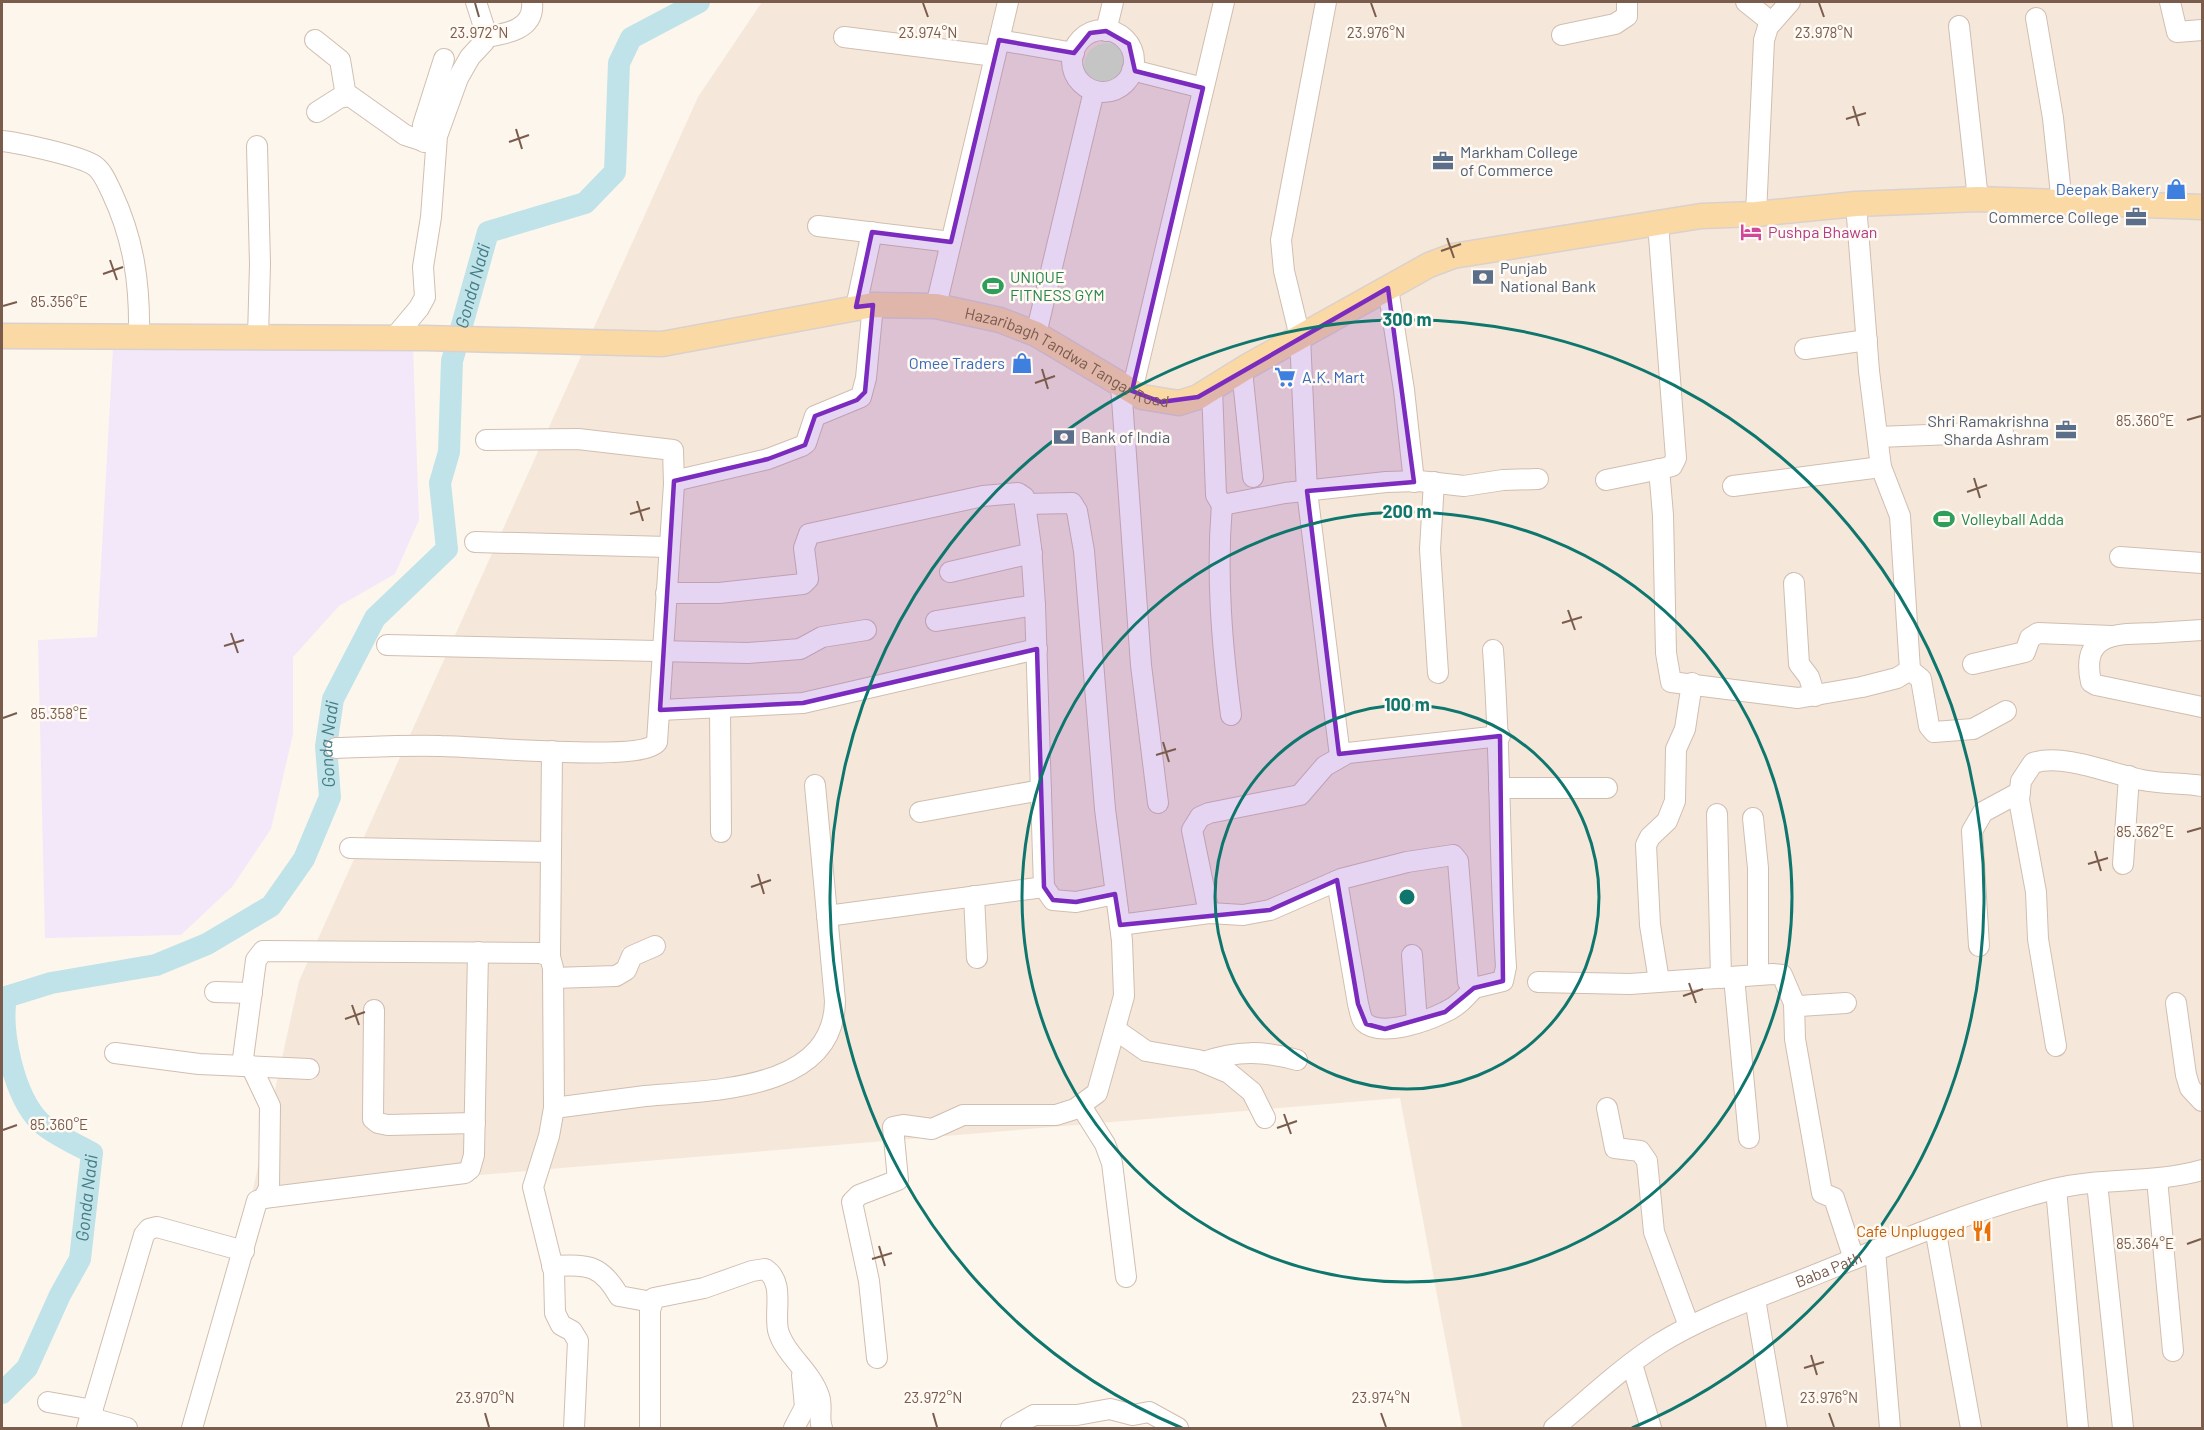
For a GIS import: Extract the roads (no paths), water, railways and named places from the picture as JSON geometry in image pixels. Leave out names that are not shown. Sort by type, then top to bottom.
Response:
[{"type":"main road","name":"Hazaribagh Tandwa Tangar Road","points":[[2,336],[425,338],[662,344],[864,306],[936,306],[1000,320],[1036,334],[1142,397],[1179,403],[1198,397],[1428,265],[1453,256],[1701,216],[1756,214],[1856,204],[1978,199],[2062,204],[2202,207]]},
{"type":"street","points":[[430,143],[458,78],[470,57],[482,46],[485,37],[476,2]]},
{"type":"street","points":[[485,37],[516,30],[524,25],[532,14],[532,2]]},
{"type":"street","points":[[936,306],[1008,2]]},
{"type":"street","points":[[1106,31],[1113,2]]},
{"type":"street","points":[[1158,803],[1141,665],[1126,388],[1224,2]]},
{"type":"street","points":[[1326,2],[1281,240],[1284,272],[1300,337],[1307,491],[1340,756]]},
{"type":"street","points":[[1562,34],[1615,24],[1627,16],[1628,2]]},
{"type":"street","points":[[1746,2],[1771,22]]},
{"type":"street","points":[[1756,214],[1762,54],[1771,22],[1790,2]]},
{"type":"street","points":[[2170,2],[2177,32],[2202,30]]},
{"type":"street","points":[[2036,18],[2053,118],[2062,204]]},
{"type":"street","points":[[1959,26],[1978,199]]},
{"type":"street","points":[[1106,31],[1123,38],[1129,44],[1132,53],[1132,70],[1121,86],[1104,92],[1094,91],[1085,87],[1074,71],[1074,53],[1077,45],[1090,33],[1106,31]]},
{"type":"street","points":[[844,37],[1074,53]]},
{"type":"street","points":[[315,40],[340,60],[345,96]]},
{"type":"street","points":[[394,338],[420,308],[424,297],[423,267],[431,217],[430,143],[423,125],[444,59]]},
{"type":"street","points":[[1132,70],[1203,88]]},
{"type":"street","points":[[1036,334],[1094,91]]},
{"type":"street","points":[[345,96],[360,102],[405,135],[430,143]]},
{"type":"street","points":[[317,112],[345,96]]},
{"type":"street","points":[[2,141],[88,162],[100,171],[119,207],[135,259],[140,299],[139,336]]},
{"type":"street","points":[[257,146],[260,264],[258,337]]},
{"type":"street","points":[[1856,204],[1867,340],[1881,467],[1900,516],[1910,670],[1921,679],[1929,726],[1934,732],[1974,729],[2006,711]]},
{"type":"street","points":[[1606,480],[1672,466],[1676,458],[1658,223]]},
{"type":"street","points":[[818,226],[951,242]]},
{"type":"street","points":[[674,481],[768,459],[802,446],[815,416],[861,397],[867,378],[864,306],[872,232]]},
{"type":"street","points":[[1388,288],[1404,390],[1414,482]]},
{"type":"street","points":[[1805,349],[1867,340]]},
{"type":"street","points":[[1242,370],[1253,477]]},
{"type":"street","points":[[1212,388],[1216,495],[1222,504],[1218,548],[1220,596],[1231,715]]},
{"type":"street","points":[[1878,437],[2003,432]]},
{"type":"street","points":[[336,748],[441,746],[611,753],[654,746],[658,736],[660,710],[674,454],[668,449],[578,439],[486,441]]},
{"type":"street","points":[[1733,486],[1881,467]]},
{"type":"street","points":[[1659,469],[1663,515],[1669,679],[1671,681],[1791,698],[1815,696],[1897,678],[1910,670]]},
{"type":"street","points":[[1222,504],[1307,491],[1414,482],[1464,486],[1503,480],[1538,479]]},
{"type":"street","points":[[1434,483],[1430,549],[1438,673]]},
{"type":"street","points":[[666,593],[719,593],[803,584],[808,579],[809,571],[805,541],[809,534],[983,496],[1018,493],[1024,497],[1032,553],[1035,605],[1044,887],[1053,900],[1065,903],[1114,894]]},
{"type":"street","points":[[877,1358],[869,1281],[852,1202],[860,1195],[898,1180],[893,1127],[903,1125],[932,1129],[963,1115],[1056,1115],[1081,1106],[1097,1093],[1124,996],[1120,925],[1114,894],[1105,809],[1084,551],[1077,512],[1072,502],[1025,504]]},
{"type":"street","points":[[475,542],[668,547]]},
{"type":"street","points":[[950,572],[1032,553]]},
{"type":"street","points":[[2120,557],[2202,563]]},
{"type":"street","points":[[1794,583],[1799,664],[1809,677],[1815,696]]},
{"type":"street","points":[[936,621],[1035,605]]},
{"type":"street","points":[[387,645],[662,653],[748,653],[800,649],[822,637],[866,630]]},
{"type":"street","points":[[1973,664],[2025,652],[2030,638],[2038,633],[2112,636],[2202,630]]},
{"type":"street","points":[[2112,636],[2098,642],[2093,649],[2090,677],[2096,685],[2202,707]]},
{"type":"street","points":[[660,710],[803,703],[1037,649]]},
{"type":"street","points":[[1337,881],[1362,1019],[1366,1024],[1385,1029],[1417,1022],[1445,1012],[1460,1003],[1474,988],[1499,983],[1506,974],[1499,788],[1500,736],[1493,650]]},
{"type":"street","points":[[1659,981],[1650,925],[1646,845],[1650,837],[1667,821],[1675,801],[1676,749],[1685,729],[1692,683]]},
{"type":"street","points":[[720,707],[721,832]]},
{"type":"street","points":[[1209,913],[1193,841],[1192,830],[1200,817],[1223,809],[1300,795],[1325,766],[1340,756],[1500,736]]},
{"type":"street","points":[[552,751],[550,957],[553,978],[554,1108],[549,1136],[533,1187],[552,1266],[557,1320],[576,1335],[578,1341],[574,1428]]},
{"type":"street","points":[[2056,1046],[2038,939],[2036,892],[2019,800],[2027,770],[2033,763],[2039,761],[2090,767],[2142,780],[2202,786]]},
{"type":"street","points":[[2123,864],[2129,776]]},
{"type":"street","points":[[554,1108],[749,1086],[800,1064],[826,1040],[835,1014],[815,785]]},
{"type":"street","points":[[1499,788],[1607,788]]},
{"type":"street","points":[[920,812],[1041,790]]},
{"type":"street","points":[[1979,946],[1972,831],[1983,812],[2020,792]]},
{"type":"street","points":[[1717,814],[1728,978],[1749,1138]]},
{"type":"street","points":[[1753,818],[1758,868],[1758,975]]},
{"type":"street","points":[[350,848],[551,852]]},
{"type":"street","points":[[1120,925],[1209,913],[1243,915],[1270,910],[1337,881],[1407,862],[1456,856],[1460,878],[1465,968],[1468,982],[1474,988]]},
{"type":"street","points":[[827,916],[1044,887]]},
{"type":"street","points":[[975,896],[977,958]]},
{"type":"street","points":[[553,978],[616,976],[626,970],[632,956],[655,946]]},
{"type":"street","points":[[264,1198],[268,1188],[270,1106],[246,1066],[256,960],[263,951],[541,953],[550,957]]},
{"type":"street","points":[[192,1428],[257,1201],[264,1198],[465,1173],[473,1163],[478,952]]},
{"type":"street","points":[[1412,955],[1417,1022]]},
{"type":"street","points":[[1538,982],[1630,984],[1782,975],[1794,1003],[1795,1039],[1822,1193],[1834,1198],[1854,1258]]},
{"type":"street","points":[[215,992],[252,993]]},
{"type":"street","points":[[1794,1003],[1799,1006],[1846,1003]]},
{"type":"street","points":[[2176,1004],[2186,1075],[2190,1088],[2202,1101]]},
{"type":"street","points":[[374,1010],[374,1119],[378,1124],[475,1123]]},
{"type":"street","points":[[1116,1030],[1146,1051],[1204,1062],[1229,1073],[1252,1092],[1265,1118]]},
{"type":"street","points":[[1204,1062],[1236,1052],[1266,1053],[1297,1060]]},
{"type":"street","points":[[115,1053],[199,1064],[309,1069]]},
{"type":"street","points":[[1081,1106],[1105,1144],[1112,1163],[1126,1277]]},
{"type":"street","points":[[1607,1108],[1615,1148],[1640,1151],[1647,1161],[1654,1232],[1689,1326]]},
{"type":"street","name":"Baba Path","points":[[1554,1428],[1632,1364],[1689,1326],[1854,1258],[1999,1205],[2056,1189],[2097,1183],[2179,1177],[2202,1170]]},
{"type":"street","points":[[2157,1179],[2173,1351]]},
{"type":"street","points":[[2097,1183],[2123,1428]]},
{"type":"street","points":[[2056,1189],[2078,1428]]},
{"type":"street","points":[[90,1419],[144,1235],[149,1229],[157,1227],[244,1251]]},
{"type":"street","points":[[1935,1228],[1971,1428]]},
{"type":"street","points":[[1875,1250],[1890,1428]]},
{"type":"street","points":[[552,1266],[594,1267],[612,1285],[619,1296],[652,1302]]},
{"type":"street","points":[[650,1428],[652,1302],[660,1295],[704,1288],[752,1271],[765,1269],[773,1276],[776,1283],[778,1327],[781,1338],[801,1363],[820,1397],[822,1428]]},
{"type":"street","points":[[1755,1299],[1778,1428]]},
{"type":"street","points":[[794,1428],[806,1404],[801,1363]]},
{"type":"street","points":[[1632,1364],[1651,1428]]},
{"type":"street","points":[[48,1402],[90,1419],[127,1428]]},
{"type":"street","points":[[1011,1428],[1034,1414],[1077,1415],[1110,1409],[1128,1414],[1149,1412],[1178,1428]]},
{"type":"waterway","name":"Gonda Nadi","points":[[2,1393],[27,1368],[60,1295],[80,1259],[92,1153],[46,1127],[31,1111],[16,1080],[7,1045],[6,997],[51,983],[156,965],[207,944],[271,906],[304,859],[330,797],[326,746],[333,699],[375,618],[447,549],[440,483],[449,452],[452,361],[488,232],[585,203],[615,172],[619,63],[631,38],[699,2]]},
{"type":"place","name":"Markham College of Commerce","points":[[1443,161]]},
{"type":"place","name":"Deepak Bakery","points":[[2176,189]]},
{"type":"place","name":"Commerce College","points":[[2136,217]]},
{"type":"place","name":"Pushpa Bhawan","points":[[1751,232]]},
{"type":"place","name":"Punjab National Bank","points":[[1483,277]]},
{"type":"place","name":"UNIQUE FITNESS GYM","points":[[993,286]]},
{"type":"place","name":"Omee Traders","points":[[1022,363]]},
{"type":"place","name":"A.K. Mart","points":[[1285,377]]},
{"type":"place","name":"Shri Ramakrishna Sharda Ashram","points":[[2066,430]]},
{"type":"place","name":"Bank of India","points":[[1064,437]]},
{"type":"place","name":"Volleyball Adda","points":[[1944,519]]},
{"type":"place","name":"Cafe Unplugged","points":[[1982,1231]]}]
